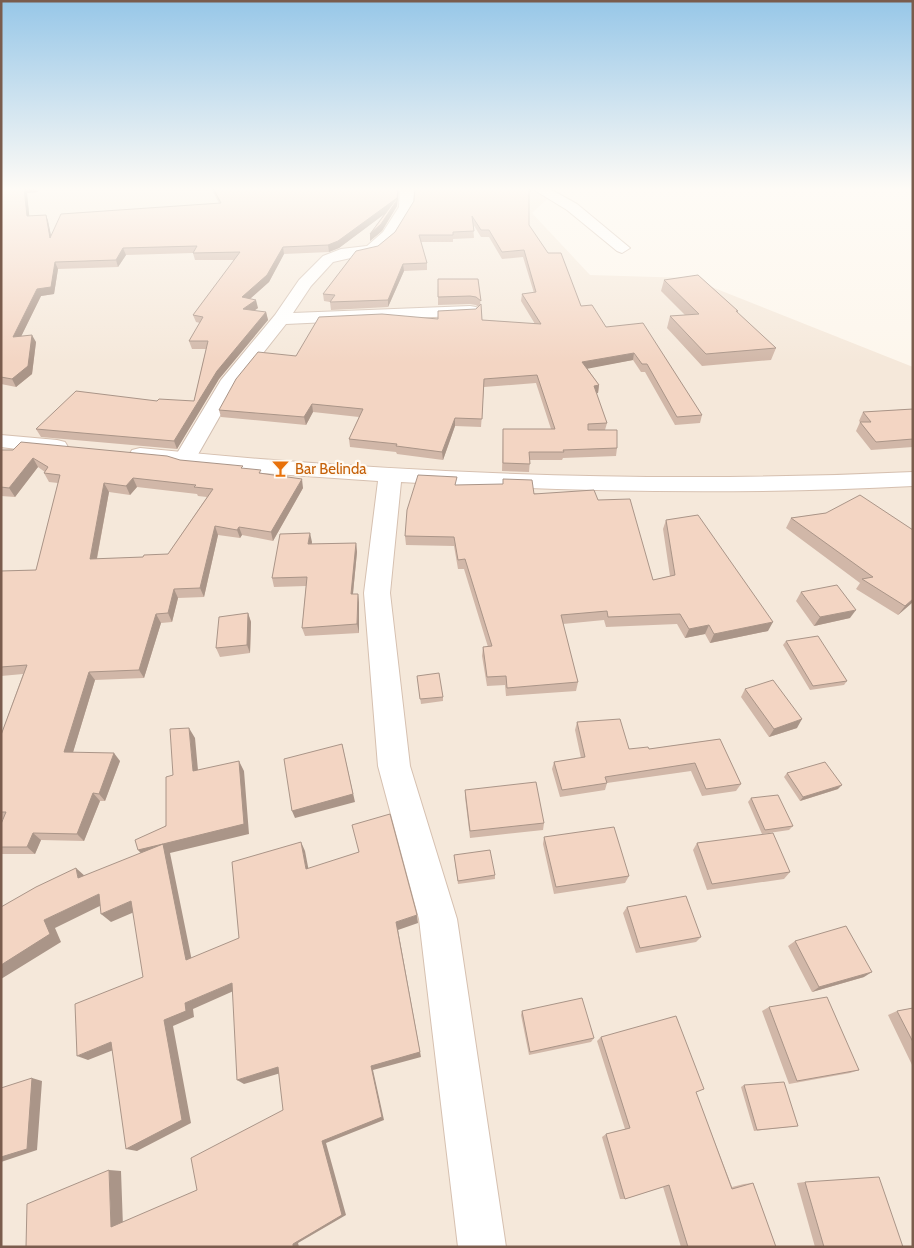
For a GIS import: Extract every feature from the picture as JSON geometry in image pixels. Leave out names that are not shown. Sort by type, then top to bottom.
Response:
[{"type":"street","points":[[184,460],[228,384],[281,319],[319,266],[341,254],[372,250],[376,246]]},
{"type":"street","points":[[281,319],[470,311]]},
{"type":"street","points":[[1,441],[78,449]]},
{"type":"street","points":[[116,453],[184,460],[390,475],[647,485],[826,484],[913,479]]},
{"type":"street","points":[[390,475],[377,593],[394,766],[438,919],[482,1247]]},
{"type":"shaded area","points":[[1,246],[563,246],[590,275],[689,278],[913,367],[913,1247],[1,1247]]},
{"type":"building","points":[[1,246],[188,246],[123,248],[116,260],[55,262],[51,287],[37,289],[13,337],[32,335],[28,366],[12,379],[1,377]]},
{"type":"building","points":[[197,246],[300,246],[283,247],[267,275],[242,297],[256,300],[243,309],[266,312],[217,371],[174,441],[36,429],[76,391],[157,401],[159,399],[194,401],[208,341],[189,341],[203,317],[193,315],[240,252],[193,253]]},
{"type":"building","points":[[377,246],[422,246],[427,263],[403,264],[388,300],[330,302],[335,295],[323,294],[356,251]]},
{"type":"building","points":[[499,246],[543,246],[548,253],[561,253],[581,306],[592,305],[606,327],[643,323],[702,415],[677,417],[647,364],[642,364],[634,353],[582,362],[599,385],[594,386],[607,423],[588,424],[588,430],[617,430],[617,448],[563,450],[564,452],[529,452],[530,464],[503,463],[503,429],[555,429],[537,375],[484,379],[482,419],[455,418],[442,452],[396,446],[397,444],[349,439],[363,409],[312,404],[304,417],[219,410],[236,379],[258,352],[296,356],[319,317],[382,314],[438,319],[438,311],[476,309],[481,304],[482,320],[541,324],[522,294],[536,292],[524,250],[502,252]]},
{"type":"building","points":[[698,275],[776,348],[706,354],[670,316],[699,314],[664,280]]},
{"type":"building","points":[[438,279],[478,279],[481,301],[476,297],[470,296],[438,297]]},
{"type":"building","points":[[913,409],[913,439],[876,442],[860,422],[871,422],[863,412]]},
{"type":"building","points":[[21,442],[167,456],[180,460],[243,466],[241,468],[261,470],[259,473],[302,479],[271,532],[239,527],[237,530],[215,526],[200,588],[174,589],[168,613],[156,614],[139,670],[89,672],[64,752],[114,753],[99,794],[93,793],[77,834],[33,833],[27,847],[1,847],[1,824],[6,812],[1,812],[1,735],[27,665],[1,667],[1,571],[36,570],[60,475],[44,473],[48,467],[33,458],[9,488],[1,487],[1,450],[13,450]],"holes":[[[133,478],[196,485],[194,487],[213,489],[168,554],[90,559],[104,483],[126,486]]]},
{"type":"building","points":[[418,475],[457,477],[455,485],[503,484],[503,479],[532,480],[534,494],[594,490],[598,500],[630,499],[653,580],[675,575],[666,520],[698,515],[773,622],[714,634],[709,625],[689,629],[680,614],[608,617],[607,611],[561,615],[578,682],[507,688],[506,676],[487,677],[483,647],[492,646],[465,559],[458,560],[454,537],[405,536],[407,510]]},
{"type":"building","points":[[860,495],[913,530],[913,599],[905,606],[862,579],[873,577],[791,518],[826,513]]},
{"type":"building","points":[[310,533],[308,544],[356,543],[351,594],[358,594],[357,624],[302,628],[307,577],[272,578],[280,534]]},
{"type":"building","points":[[837,585],[856,610],[820,617],[801,592]]},
{"type":"building","points":[[248,613],[247,645],[216,648],[219,617]]},
{"type":"building","points":[[818,636],[847,681],[813,686],[786,641]]},
{"type":"building","points":[[439,673],[443,697],[420,699],[417,676]]},
{"type":"building","points":[[773,680],[802,719],[774,729],[745,689]]},
{"type":"building","points":[[620,719],[629,749],[648,747],[649,749],[720,739],[741,784],[706,789],[695,763],[605,777],[607,783],[562,790],[554,762],[585,757],[577,722]]},
{"type":"building","points":[[189,728],[193,771],[239,761],[244,824],[138,850],[135,840],[166,826],[166,777],[173,775],[170,729]]},
{"type":"building","points":[[342,744],[353,794],[292,811],[284,759]]},
{"type":"building","points":[[825,762],[842,785],[803,797],[787,773]]},
{"type":"building","points":[[536,782],[544,823],[470,831],[465,790]]},
{"type":"building","points":[[778,795],[793,826],[765,830],[751,798]]},
{"type":"building","points":[[390,814],[417,915],[396,922],[420,1052],[371,1066],[382,1117],[322,1141],[342,1215],[293,1244],[293,1247],[26,1247],[27,1204],[109,1170],[111,1227],[197,1190],[191,1158],[283,1110],[278,1067],[237,1080],[232,983],[185,1003],[186,1011],[164,1020],[182,1120],[126,1149],[111,1042],[77,1056],[75,1004],[143,977],[131,901],[101,914],[99,894],[44,920],[50,934],[1,965],[1,907],[36,887],[76,868],[78,878],[163,844],[186,960],[239,938],[232,862],[301,842],[306,869],[359,852],[352,825]]},
{"type":"building","points":[[614,827],[629,876],[556,887],[544,837]]},
{"type":"building","points":[[773,833],[790,872],[712,884],[697,843]]},
{"type":"building","points":[[490,850],[495,875],[458,881],[454,855]]},
{"type":"building","points":[[686,896],[701,937],[640,948],[627,907]]},
{"type":"building","points":[[846,926],[872,972],[819,987],[795,941]]},
{"type":"building","points":[[827,997],[859,1070],[797,1081],[769,1007]]},
{"type":"building","points":[[582,998],[594,1038],[530,1052],[522,1011]]},
{"type":"building","points":[[913,1008],[913,1042],[897,1011]]},
{"type":"building","points":[[676,1016],[704,1089],[696,1092],[732,1189],[753,1183],[776,1247],[688,1247],[669,1185],[625,1199],[606,1134],[630,1128],[601,1037]]},
{"type":"building","points":[[32,1078],[27,1149],[1,1157],[1,1088]]},
{"type":"building","points":[[784,1082],[798,1126],[757,1130],[744,1085]]},
{"type":"building","points":[[879,1177],[903,1247],[824,1247],[805,1182]]},
{"type":"place","name":"Bar Belinda","points":[[281,469]]}]
